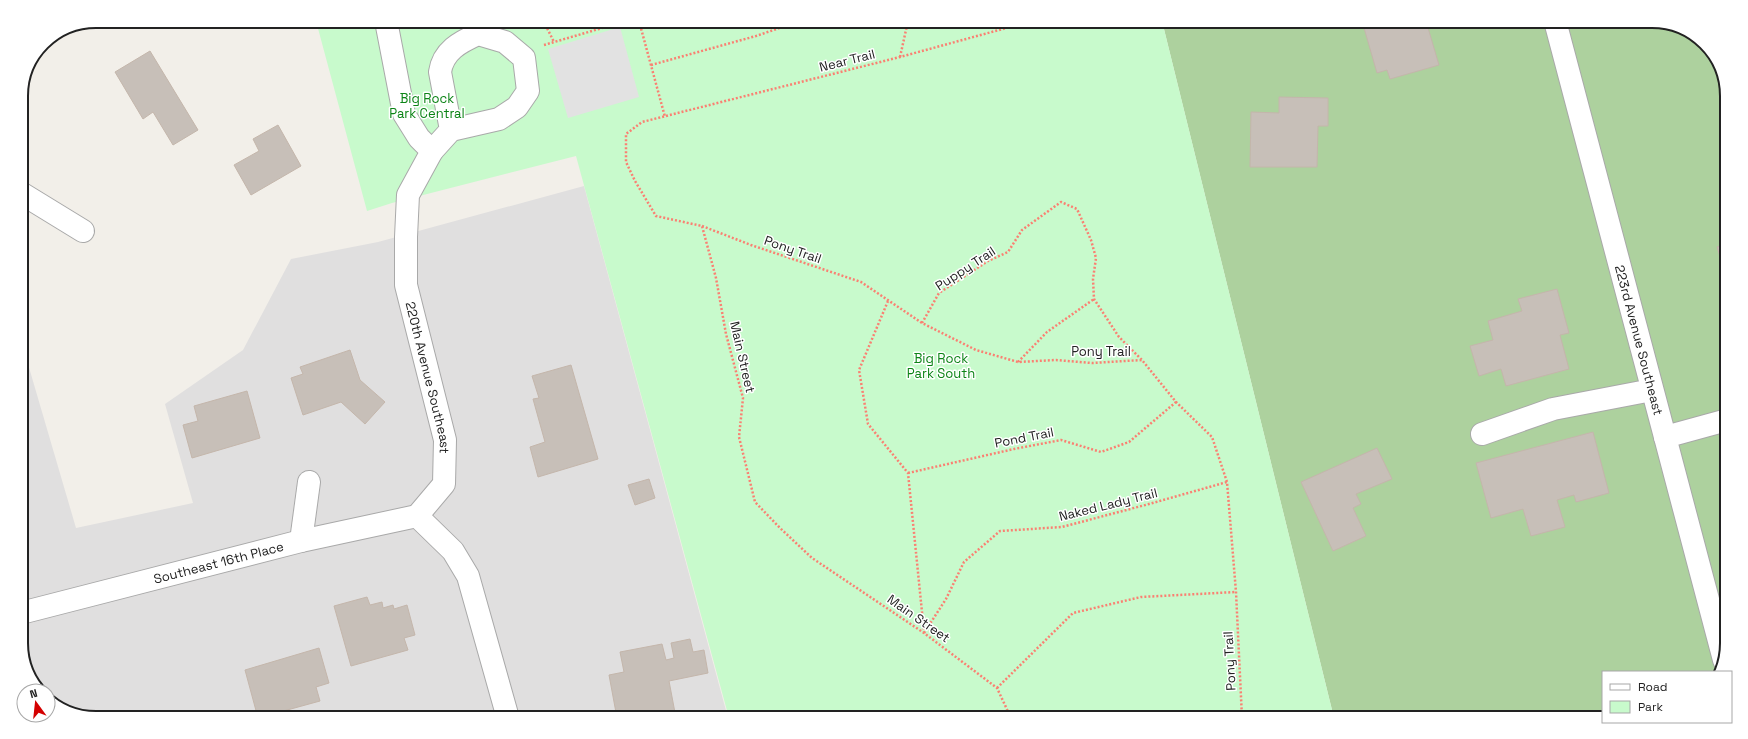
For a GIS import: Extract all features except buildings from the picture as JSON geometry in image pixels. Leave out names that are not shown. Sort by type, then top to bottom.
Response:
[{"type":"street","points":[[387,28],[404,114],[419,138],[432,151]]},
{"type":"street","name":"223rd Avenue Southeast","points":[[1557,28],[1720,645]]},
{"type":"street","points":[[478,34],[505,42],[524,58],[528,91],[517,107],[499,119],[452,130],[440,72],[441,64],[457,44],[478,34]]},
{"type":"street","name":"220th Avenue Southeast","points":[[417,516],[444,484],[445,440],[406,285],[408,195],[432,151],[452,130]]},
{"type":"street","points":[[28,197],[83,231]]},
{"type":"street","points":[[1482,434],[1553,409],[1652,390]]},
{"type":"street","points":[[1665,438],[1720,422]]},
{"type":"street","points":[[301,541],[309,482]]},
{"type":"street","points":[[417,516],[453,551],[468,576],[506,711]]},
{"type":"street","name":"Southeast 16th Place","points":[[28,611],[301,541],[417,516]]},
{"type":"path","points":[[547,28],[554,42]]},
{"type":"path","points":[[524,58],[535,48],[601,28]]},
{"type":"path","points":[[641,28],[665,117],[642,122],[626,134],[626,162],[635,181],[656,216],[702,226]]},
{"type":"path","points":[[651,66],[779,28]]},
{"type":"path","points":[[900,58],[906,28]]},
{"type":"path","name":"Near Trail","points":[[665,117],[900,58],[1007,28]]},
{"type":"path","name":"Puppy Trail","points":[[922,323],[939,293],[988,261],[1008,252],[1022,230],[1061,202],[1077,209],[1091,240],[1096,258],[1093,279],[1094,299]]},
{"type":"path","name":"Pony Trail","points":[[702,226],[752,245],[861,282],[922,323],[976,350],[1018,362],[1056,360],[1092,363],[1142,360],[1176,402],[1212,437],[1227,482],[1236,592],[1242,711]]},
{"type":"path","name":"Main Street","points":[[702,226],[716,278],[726,334],[743,398],[739,437],[755,502],[812,558],[924,633],[997,688],[1008,711]]},
{"type":"path","points":[[1018,362],[1047,332],[1094,299],[1119,337],[1142,360]]},
{"type":"path","points":[[888,301],[859,370],[868,424],[908,473],[924,633]]},
{"type":"path","name":"Pond Trail","points":[[908,473],[1061,440],[1101,452],[1129,442],[1176,402]]},
{"type":"path","name":"Naked Lady Trail","points":[[924,633],[946,599],[964,562],[1000,531],[1062,527],[1227,482]]},
{"type":"path","points":[[997,688],[1073,613],[1141,597],[1236,592]]},
{"type":"shaded area","points":[[620,28],[639,97],[568,118],[548,49]]},
{"type":"shaded area","points":[[584,186],[726,711],[96,711],[83,710],[62,702],[56,698],[56,683],[41,683],[32,665],[28,647],[28,364],[76,528],[193,503],[165,404],[243,350],[291,259],[378,242]]},
{"type":"green space","name":"Big Rock Park South","points":[[318,28],[1164,28],[1332,711],[727,711],[576,156],[392,203],[367,211]]},
{"type":"green space","points":[[1164,28],[1652,28],[1665,29],[1686,37],[1700,48],[1713,66],[1719,83],[1720,92],[1720,643],[1719,656],[1715,669],[1714,671],[1602,671],[1602,711],[1332,711]]},
{"type":"park label","name":"Big Rock Park Central","points":[[427,106]]}]
